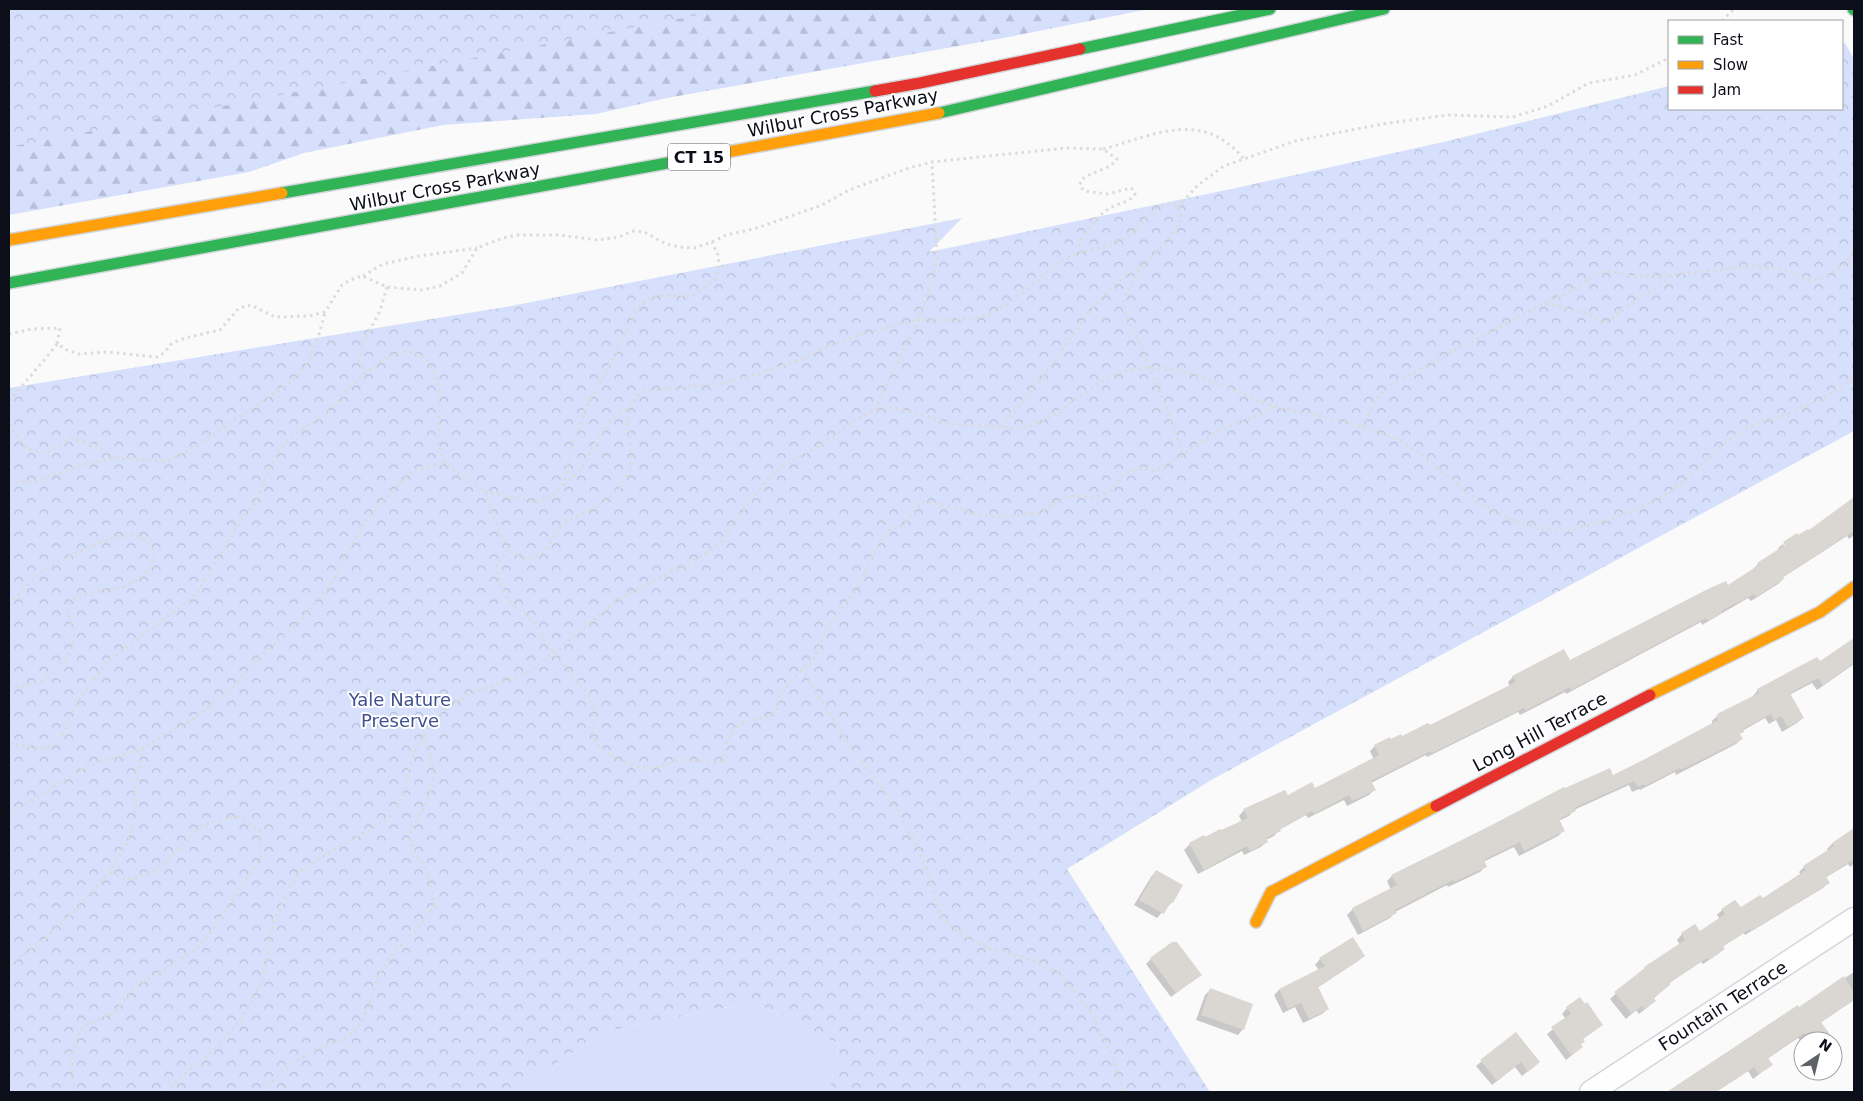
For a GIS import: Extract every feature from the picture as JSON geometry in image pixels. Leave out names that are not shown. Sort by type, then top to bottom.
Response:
[{"type":"main road","name":"Wilbur Cross Parkway","points":[[9,240],[920,83],[1270,9]]},
{"type":"main road","name":"Wilbur Cross Parkway","points":[[9,282],[272,237],[945,112],[1384,9]]},
{"type":"main road","name":"Long Hill Terrace","points":[[1256,922],[1271,892],[1630,704],[1820,612],[1854,587]]},
{"type":"street","name":"Fountain Terrace","points":[[1591,1092],[1854,919]]},
{"type":"path","points":[[1723,20],[1734,9]]},
{"type":"path","points":[[1178,207],[1198,184],[1224,166],[1295,141],[1382,124],[1448,115],[1512,117],[1548,106],[1589,82],[1635,75],[1668,58]]},
{"type":"path","points":[[9,482],[33,482],[76,467],[117,458],[166,461],[187,452],[296,378],[318,342],[325,312],[342,285],[382,264],[419,256],[477,248],[503,238],[518,235],[560,235],[598,240],[619,237],[633,231],[644,232],[666,244],[694,248],[726,235],[754,229],[822,205],[848,190],[909,168],[932,162],[1066,148],[1103,149],[1166,130],[1197,130],[1218,136],[1232,145],[1243,158]]},
{"type":"path","points":[[1081,253],[1079,245],[1086,231],[1110,208],[1134,197],[1135,194],[1131,188],[1108,194],[1084,191],[1080,186],[1081,180],[1088,175],[1112,166],[1117,159],[1103,149]]},
{"type":"path","points":[[876,410],[887,380],[916,320],[935,272],[937,258],[932,162]]},
{"type":"path","points":[[9,743],[40,749],[50,747],[62,737],[70,715],[87,688],[107,662],[196,595],[236,528],[256,503],[276,455],[287,441],[302,429],[325,416],[342,395],[364,374],[389,356],[400,352],[424,357],[436,376],[439,390],[438,442],[445,464],[486,492],[536,502],[551,497],[580,471],[612,420],[628,408],[636,397],[645,391],[719,384],[759,374],[843,341],[916,320],[957,320],[985,316],[1008,303],[1067,257],[1123,240],[1159,207],[1170,203],[1178,207],[1181,217],[1178,225],[1170,239],[1146,263],[1134,279],[1125,296],[1126,315],[1139,341],[1171,419],[1183,456]]},
{"type":"path","points":[[564,485],[572,447],[589,400],[605,374],[638,310],[648,299],[661,296],[691,297],[715,279],[719,267],[718,255],[712,242]]},
{"type":"path","points":[[362,276],[387,287],[422,290],[440,286],[462,273],[477,248]]},
{"type":"path","points":[[1362,427],[1378,398],[1388,386],[1569,292],[1600,272],[1610,271],[1631,276],[1670,275],[1750,266],[1775,268],[1812,280],[1829,275],[1845,264],[1854,252]]},
{"type":"path","points":[[1000,428],[1050,368],[1095,305],[1128,272],[1146,263]]},
{"type":"path","points":[[1546,303],[1591,314],[1597,321],[1605,322],[1664,282],[1670,275]]},
{"type":"path","points":[[364,374],[360,360],[363,343],[380,311],[387,287]]},
{"type":"path","points":[[58,344],[67,350],[79,354],[107,352],[157,356],[164,353],[172,343],[220,330],[239,308],[251,305],[275,317],[309,316],[325,312]]},
{"type":"path","points":[[9,334],[32,329],[60,328],[58,344],[25,380],[9,402],[11,429],[26,448],[46,454],[72,438],[97,446],[117,458]]},
{"type":"path","points":[[166,1092],[190,1069],[214,1050],[241,1019],[252,1003],[264,975],[274,920],[294,879],[302,870],[389,818],[396,810],[406,789],[413,755],[423,735],[448,707],[481,689],[518,676],[554,653],[616,601],[710,551],[718,544],[767,481],[780,468],[876,410],[890,408],[950,423],[1019,428],[1051,418],[1104,379],[1129,371],[1149,368],[1170,368],[1187,372],[1275,406],[1362,427],[1403,443],[1444,471],[1472,497],[1516,521],[1536,528],[1554,530],[1571,529],[1636,511],[1674,489],[1713,452],[1742,431],[1804,407],[1854,378]]},
{"type":"path","points":[[508,550],[497,564],[497,574],[504,592],[516,608],[537,624],[543,638],[593,703],[591,728],[594,740],[603,750],[633,766],[655,768],[683,760],[714,764],[722,761],[725,756],[730,734],[736,727],[744,721],[772,716],[777,708],[778,698],[801,669],[812,663],[828,627],[861,582],[870,559],[889,530],[904,524],[923,502],[941,504],[981,515],[1004,517],[1038,513],[1068,496],[1096,497],[1111,491],[1121,476],[1137,469],[1144,468],[1153,471],[1168,465],[1217,431],[1259,415],[1275,406]]},
{"type":"path","points":[[486,492],[508,550],[520,557],[532,558],[542,552],[562,526],[600,505],[620,486],[630,469],[628,408]]},
{"type":"path","points":[[9,815],[88,766],[143,748],[196,716],[228,692],[261,656],[299,622],[330,586],[366,520],[402,480],[415,470],[445,464]]},
{"type":"path","points":[[9,605],[29,583],[49,567],[107,541],[130,535],[144,539],[152,547],[154,557],[150,568],[142,576],[120,587],[80,596],[70,603],[68,617],[74,627],[74,640],[71,652],[60,666],[43,680],[9,689]]},
{"type":"path","points":[[801,669],[847,740],[890,801],[921,852],[941,916],[957,931],[987,948],[1028,959],[1061,974],[1090,1010],[1114,1060],[1123,1092]]},
{"type":"path","points":[[264,1092],[278,1075],[320,1048],[340,1041],[356,1028],[366,1012],[372,992],[383,968],[404,941],[420,926],[434,906],[427,872],[412,848],[410,837],[412,827],[432,793],[434,773],[423,735]]},
{"type":"path","points":[[9,965],[43,940],[79,907],[109,872],[129,840],[135,809],[136,776],[143,748]]},
{"type":"path","points":[[75,1092],[70,1059],[77,1036],[86,1025],[112,1014],[133,989],[196,949],[220,922],[261,858],[260,830],[236,816],[202,825],[161,867],[137,878],[123,879],[109,872]]},
{"type":"green space","points":[[9,9],[1149,9],[1009,37],[667,98],[596,114],[443,125],[304,153],[249,172],[9,215]]},
{"type":"green space","points":[[9,9],[730,9],[9,147]]},
{"type":"green space","name":"Yale Nature Preserve","points":[[1845,43],[1854,59],[1854,431],[1213,779],[1067,869],[1210,1092],[829,1092],[839,1044],[754,1002],[608,1031],[509,1092],[9,1092],[9,388],[511,306],[962,218],[929,252],[1236,188],[1448,141],[1668,86],[1668,110],[1843,110],[1843,44]]},
{"type":"green space","points":[[754,1002],[839,1044],[829,1092],[509,1092],[608,1031]]},
{"type":"building","points":[[1854,497],[1854,531],[1783,577],[1784,579],[1756,597],[1754,594],[1721,611],[1722,613],[1708,621],[1706,618],[1571,690],[1570,687],[1525,711],[1524,708],[1371,781],[1376,790],[1352,801],[1349,795],[1314,814],[1312,811],[1280,829],[1281,831],[1266,838],[1268,842],[1250,851],[1247,846],[1204,870],[1189,843],[1204,835],[1205,837],[1248,818],[1243,809],[1285,790],[1288,795],[1312,782],[1315,788],[1379,755],[1374,745],[1390,737],[1391,739],[1401,734],[1402,736],[1428,723],[1430,725],[1516,682],[1512,676],[1564,649],[1570,660],[1706,590],[1726,581],[1728,585],[1785,545],[1783,542],[1797,533],[1798,535],[1809,530]]},
{"type":"building","points":[[1854,638],[1854,663],[1823,685],[1818,678],[1790,693],[1804,718],[1788,727],[1781,716],[1774,720],[1771,714],[1743,729],[1744,732],[1740,734],[1743,739],[1681,770],[1680,768],[1645,786],[1644,784],[1638,787],[1634,781],[1574,808],[1576,811],[1559,819],[1565,831],[1524,851],[1520,842],[1484,860],[1487,867],[1454,882],[1453,880],[1395,910],[1397,913],[1363,931],[1352,908],[1397,885],[1391,875],[1564,787],[1610,768],[1613,775],[1647,758],[1718,720],[1717,714],[1759,693],[1757,689],[1817,657],[1820,661]]},
{"type":"building","points":[[1854,828],[1854,859],[1826,877],[1830,883],[1751,931],[1750,929],[1723,946],[1725,949],[1709,960],[1707,958],[1669,982],[1671,984],[1654,998],[1656,1001],[1645,1009],[1642,1006],[1632,1014],[1614,992],[1644,967],[1685,940],[1681,933],[1695,924],[1700,931],[1725,914],[1721,909],[1735,900],[1741,907],[1760,895],[1763,898],[1806,870],[1803,866],[1834,846],[1832,843]]},
{"type":"building","points":[[1156,870],[1183,885],[1164,914],[1139,900]]},
{"type":"building","points":[[1353,937],[1365,956],[1318,987],[1329,1009],[1309,1019],[1301,1003],[1288,1009],[1279,989],[1325,966],[1319,958]]},
{"type":"building","points":[[1172,942],[1177,942],[1202,975],[1176,993],[1150,958]]},
{"type":"building","points":[[1844,976],[1854,992],[1854,1000],[1821,1022],[1828,1031],[1793,1031],[1793,1041],[1768,1058],[1773,1065],[1759,1074],[1754,1067],[1716,1092],[1667,1092],[1798,1005],[1799,1007]]},
{"type":"building","points":[[1210,988],[1253,1004],[1244,1030],[1201,1015]]},
{"type":"building","points":[[1580,997],[1585,1004],[1587,1002],[1603,1025],[1583,1039],[1585,1042],[1581,1044],[1583,1047],[1571,1055],[1551,1027],[1571,1014],[1566,1007]]},
{"type":"building","points":[[1516,1032],[1540,1062],[1528,1072],[1521,1062],[1497,1081],[1480,1060]]},
{"type":"traffic: fast","points":[[1080,49],[1270,9]]},
{"type":"traffic: fast","points":[[939,113],[1384,9]]},
{"type":"traffic: fast","points":[[282,193],[875,91]]},
{"type":"traffic: fast","points":[[9,283],[673,162]]},
{"type":"traffic: slow","points":[[673,162],[939,113]]},
{"type":"traffic: slow","points":[[9,240],[282,193]]},
{"type":"traffic: slow","points":[[1650,695],[1820,612],[1854,587]]},
{"type":"traffic: slow","points":[[1256,922],[1271,892],[1436,806]]},
{"type":"traffic: jam","points":[[875,91],[1080,49]]},
{"type":"traffic: jam","points":[[1436,806],[1650,695]]}]
